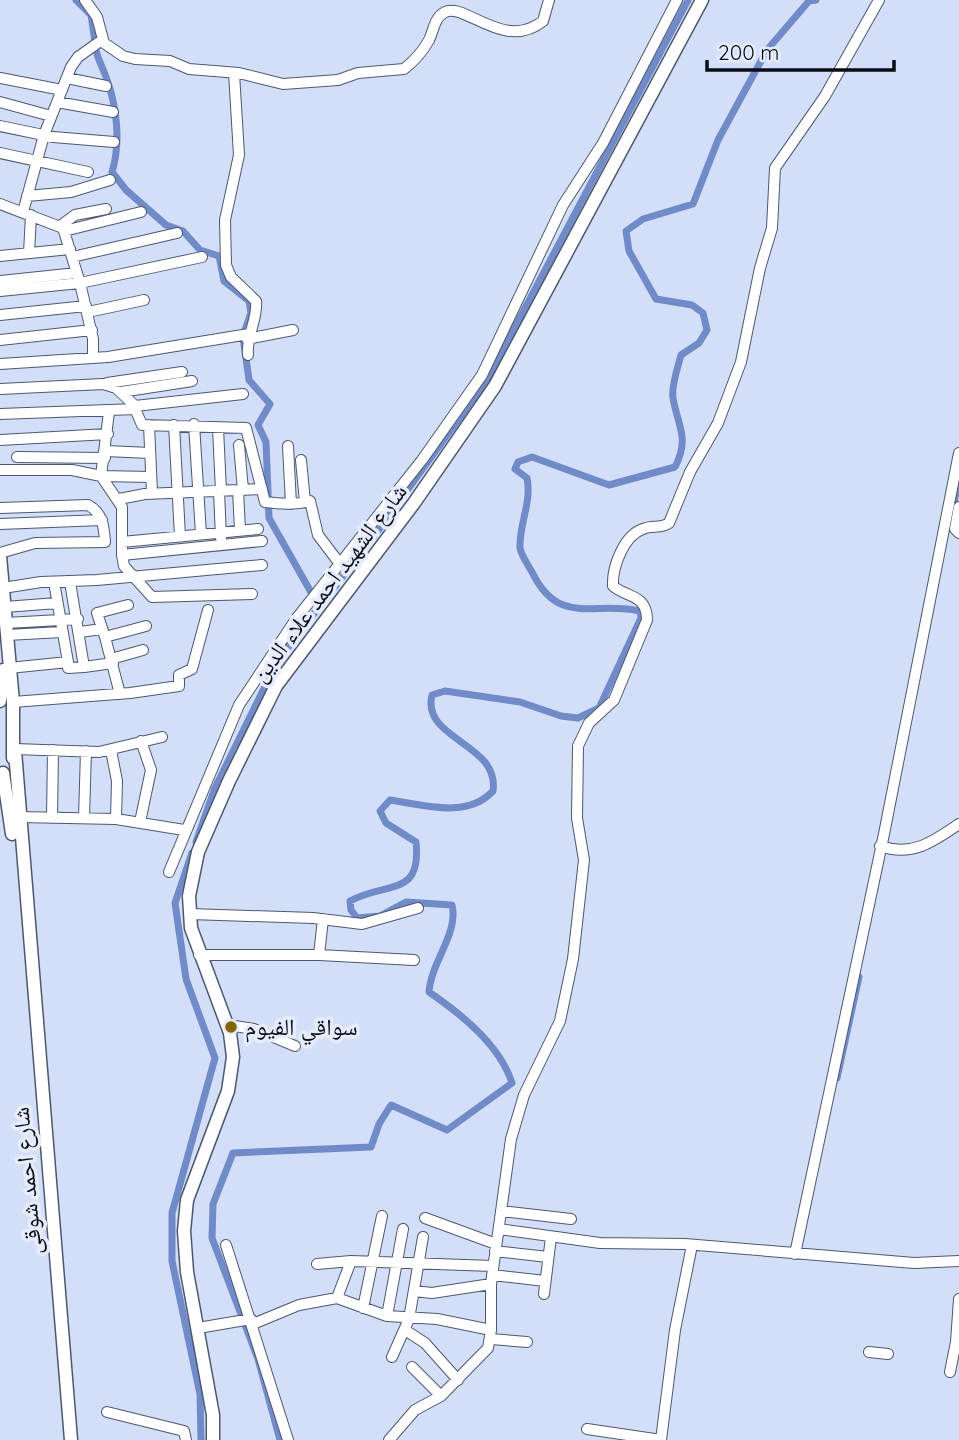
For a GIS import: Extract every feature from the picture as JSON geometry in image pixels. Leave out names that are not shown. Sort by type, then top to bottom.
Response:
[{"type":"main road","name":"شارع الشهيد احمد علاء الدين","points":[[213,1440],[213,1415],[186,1261],[185,1215],[197,1169],[231,1081],[233,1057],[228,1025],[199,955],[190,914],[188,896],[198,852],[265,705],[305,645],[472,423],[526,329],[702,0]]},
{"type":"main road","points":[[0,554],[5,607],[4,702]]},
{"type":"main road","points":[[4,629],[9,668],[4,702]]},
{"type":"main road","name":"شارع احمد شوقى","points":[[4,702],[14,719],[19,817],[71,1440]]},
{"type":"main road","points":[[1,773],[12,765],[15,750]]},
{"type":"main road","name":"شارع احمد شوقى","points":[[1,773],[10,821],[65,1440]]},
{"type":"street","points":[[85,0],[97,18],[102,40],[123,56],[170,61],[189,69],[234,73],[290,84],[401,71],[423,48],[435,22],[444,12],[460,11],[489,27],[523,30],[543,21],[549,0]]},
{"type":"street","points":[[169,872],[184,830],[239,705],[296,619],[426,454],[484,371],[560,212],[603,143],[677,0]]},
{"type":"street","points":[[389,1440],[415,1410],[441,1396],[482,1357],[491,1335],[492,1275],[514,1127],[533,1074],[560,1021],[571,968],[583,871],[577,818],[580,739],[589,723],[614,700],[647,620],[645,606],[637,597],[613,586],[619,558],[632,534],[669,523],[690,472],[718,423],[741,362],[760,268],[772,228],[775,168],[825,96],[879,0]]},
{"type":"street","points":[[29,254],[27,196],[44,135],[78,57],[102,40]]},
{"type":"street","points":[[234,73],[239,155],[225,220],[225,261],[231,277],[256,301],[256,315],[248,337],[248,355]]},
{"type":"street","points":[[0,78],[62,90]]},
{"type":"street","points":[[67,78],[106,86]]},
{"type":"street","points":[[0,102],[51,116]]},
{"type":"street","points":[[57,103],[113,112]]},
{"type":"street","points":[[0,125],[44,135],[114,142]]},
{"type":"street","points":[[0,153],[88,172]]},
{"type":"street","points":[[27,196],[71,192],[110,180]]},
{"type":"street","points":[[0,204],[62,228],[141,212]]},
{"type":"street","points":[[62,228],[75,215],[106,209]]},
{"type":"street","points":[[62,228],[87,309],[92,330],[93,358]]},
{"type":"street","points":[[0,256],[71,253],[177,233]]},
{"type":"street","points":[[0,291],[202,257]]},
{"type":"street","points":[[0,282],[78,278]]},
{"type":"street","points":[[0,315],[87,309],[144,300]]},
{"type":"street","points":[[0,340],[92,330]]},
{"type":"street","points":[[0,364],[93,358],[293,330]]},
{"type":"street","points":[[0,389],[103,384],[183,372]]},
{"type":"street","points":[[121,391],[192,382]]},
{"type":"street","points":[[103,384],[121,391],[136,408],[139,423],[194,424],[249,430],[261,489],[269,503],[311,502],[318,535],[340,564]]},
{"type":"street","points":[[0,414],[63,410],[68,413],[109,412],[243,394]]},
{"type":"street","points":[[109,412],[102,476],[120,499],[123,511],[124,566],[152,597],[252,594]]},
{"type":"street","points":[[194,424],[201,534]]},
{"type":"street","points":[[149,425],[152,494]]},
{"type":"street","points":[[174,425],[180,536]]},
{"type":"street","points":[[218,428],[221,545]]},
{"type":"street","points":[[0,440],[108,434]]},
{"type":"street","points":[[16,439],[19,468]]},
{"type":"street","points":[[239,445],[240,530]]},
{"type":"street","points":[[288,446],[292,504]]},
{"type":"street","points":[[18,457],[150,453]]},
{"type":"street","points":[[795,1254],[884,847],[959,453]]},
{"type":"street","points":[[301,460],[305,502]]},
{"type":"street","points":[[0,470],[72,470],[102,476],[151,477]]},
{"type":"street","points":[[120,499],[152,494],[261,489]]},
{"type":"street","points":[[0,508],[88,505],[98,512],[102,520],[105,542],[36,542],[0,554]]},
{"type":"street","points":[[959,507],[955,529],[959,533]]},
{"type":"street","points":[[0,524],[102,520]]},
{"type":"street","points":[[122,541],[258,529]]},
{"type":"street","points":[[122,555],[262,541]]},
{"type":"street","points":[[3,588],[262,565]]},
{"type":"street","points":[[54,582],[68,668],[112,661],[143,650]]},
{"type":"street","points":[[70,582],[84,667]]},
{"type":"street","points":[[5,607],[57,603]]},
{"type":"street","points":[[120,694],[97,613],[128,606]]},
{"type":"street","points":[[4,702],[120,694],[179,686],[179,675],[192,669],[208,610]]},
{"type":"street","points":[[4,629],[78,619]]},
{"type":"street","points":[[80,632],[104,633],[146,626]]},
{"type":"street","points":[[4,629],[62,632]]},
{"type":"street","points":[[9,668],[68,663]]},
{"type":"street","points":[[15,750],[111,750],[162,737]]},
{"type":"street","points":[[140,822],[151,770],[141,741]]},
{"type":"street","points":[[52,818],[53,750]]},
{"type":"street","points":[[111,750],[117,781],[116,819]]},
{"type":"street","points":[[84,818],[86,751]]},
{"type":"street","points":[[19,817],[116,819],[184,830]]},
{"type":"street","points":[[884,847],[911,851],[959,824]]},
{"type":"street","points":[[190,914],[323,919],[371,924],[418,908]]},
{"type":"street","points":[[319,955],[323,919]]},
{"type":"street","points":[[199,955],[319,955],[414,960]]},
{"type":"street","points":[[228,1025],[254,1029],[295,1046]]},
{"type":"street","points":[[501,1211],[571,1219]]},
{"type":"street","points":[[363,1308],[382,1216]]},
{"type":"street","points":[[425,1218],[496,1248],[548,1256]]},
{"type":"street","points":[[387,1316],[403,1229]]},
{"type":"street","points":[[499,1229],[600,1242],[692,1245],[914,1263],[959,1261]]},
{"type":"street","points":[[392,1357],[409,1319],[423,1237]]},
{"type":"street","points":[[544,1294],[551,1237]]},
{"type":"street","points":[[226,1245],[247,1321],[288,1440]]},
{"type":"street","points":[[587,1429],[661,1440],[675,1330],[692,1245]]},
{"type":"street","points":[[337,1298],[351,1261]]},
{"type":"street","points":[[317,1264],[351,1261],[419,1265],[545,1281]]},
{"type":"street","points":[[414,1291],[432,1293],[492,1275]]},
{"type":"street","points":[[198,1328],[247,1321],[299,1305],[337,1298],[387,1316],[437,1320],[527,1342]]},
{"type":"street","points":[[950,1372],[956,1342],[959,1299]]},
{"type":"street","points":[[405,1330],[425,1343],[458,1380]]},
{"type":"street","points":[[869,1352],[888,1354]]},
{"type":"street","points":[[412,1367],[441,1396]]},
{"type":"street","points":[[107,1412],[184,1431],[186,1440]]},
{"type":"waterway","points":[[76,0],[91,15],[95,42]]},
{"type":"waterway","points":[[196,842],[215,788],[278,660],[380,528],[487,380],[688,0]]},
{"type":"waterway","points":[[280,1440],[258,1359],[212,1238],[213,1204],[233,1153],[371,1147],[379,1124],[391,1105],[447,1130],[512,1083],[489,1043],[466,1020],[429,992],[434,970],[452,926],[452,905],[406,902],[380,916],[357,918],[351,910],[350,901],[399,885],[413,872],[416,842],[386,823],[380,811],[390,800],[431,807],[458,807],[483,800],[493,791],[492,775],[485,762],[438,722],[432,710],[432,695],[445,691],[520,702],[561,716],[578,718],[599,708],[641,618],[640,611],[566,606],[554,600],[543,589],[520,548],[528,487],[527,478],[515,469],[518,462],[532,457],[609,485],[675,467],[682,448],[682,432],[673,398],[675,376],[681,355],[699,343],[707,330],[703,313],[692,305],[656,299],[629,251],[626,231],[643,219],[693,204],[718,140],[767,50],[809,1],[816,0]]},
{"type":"waterway","points":[[96,50],[110,88],[115,112],[117,137],[112,172],[126,190],[166,225],[183,231],[200,250],[219,256],[224,281],[249,301],[251,313],[244,333]]},
{"type":"waterway","points":[[243,337],[249,380],[270,404],[258,425],[266,442],[269,518],[312,594]]},
{"type":"waterway","points":[[954,502],[959,479]]},
{"type":"waterway","points":[[192,853],[175,903],[186,979],[215,1058],[172,1213],[172,1261],[200,1394],[201,1440]]},
{"type":"waterway","points":[[837,1078],[859,977]]},
{"type":"place","name":"سواقي الفيوم","points":[[231,1027]]}]
